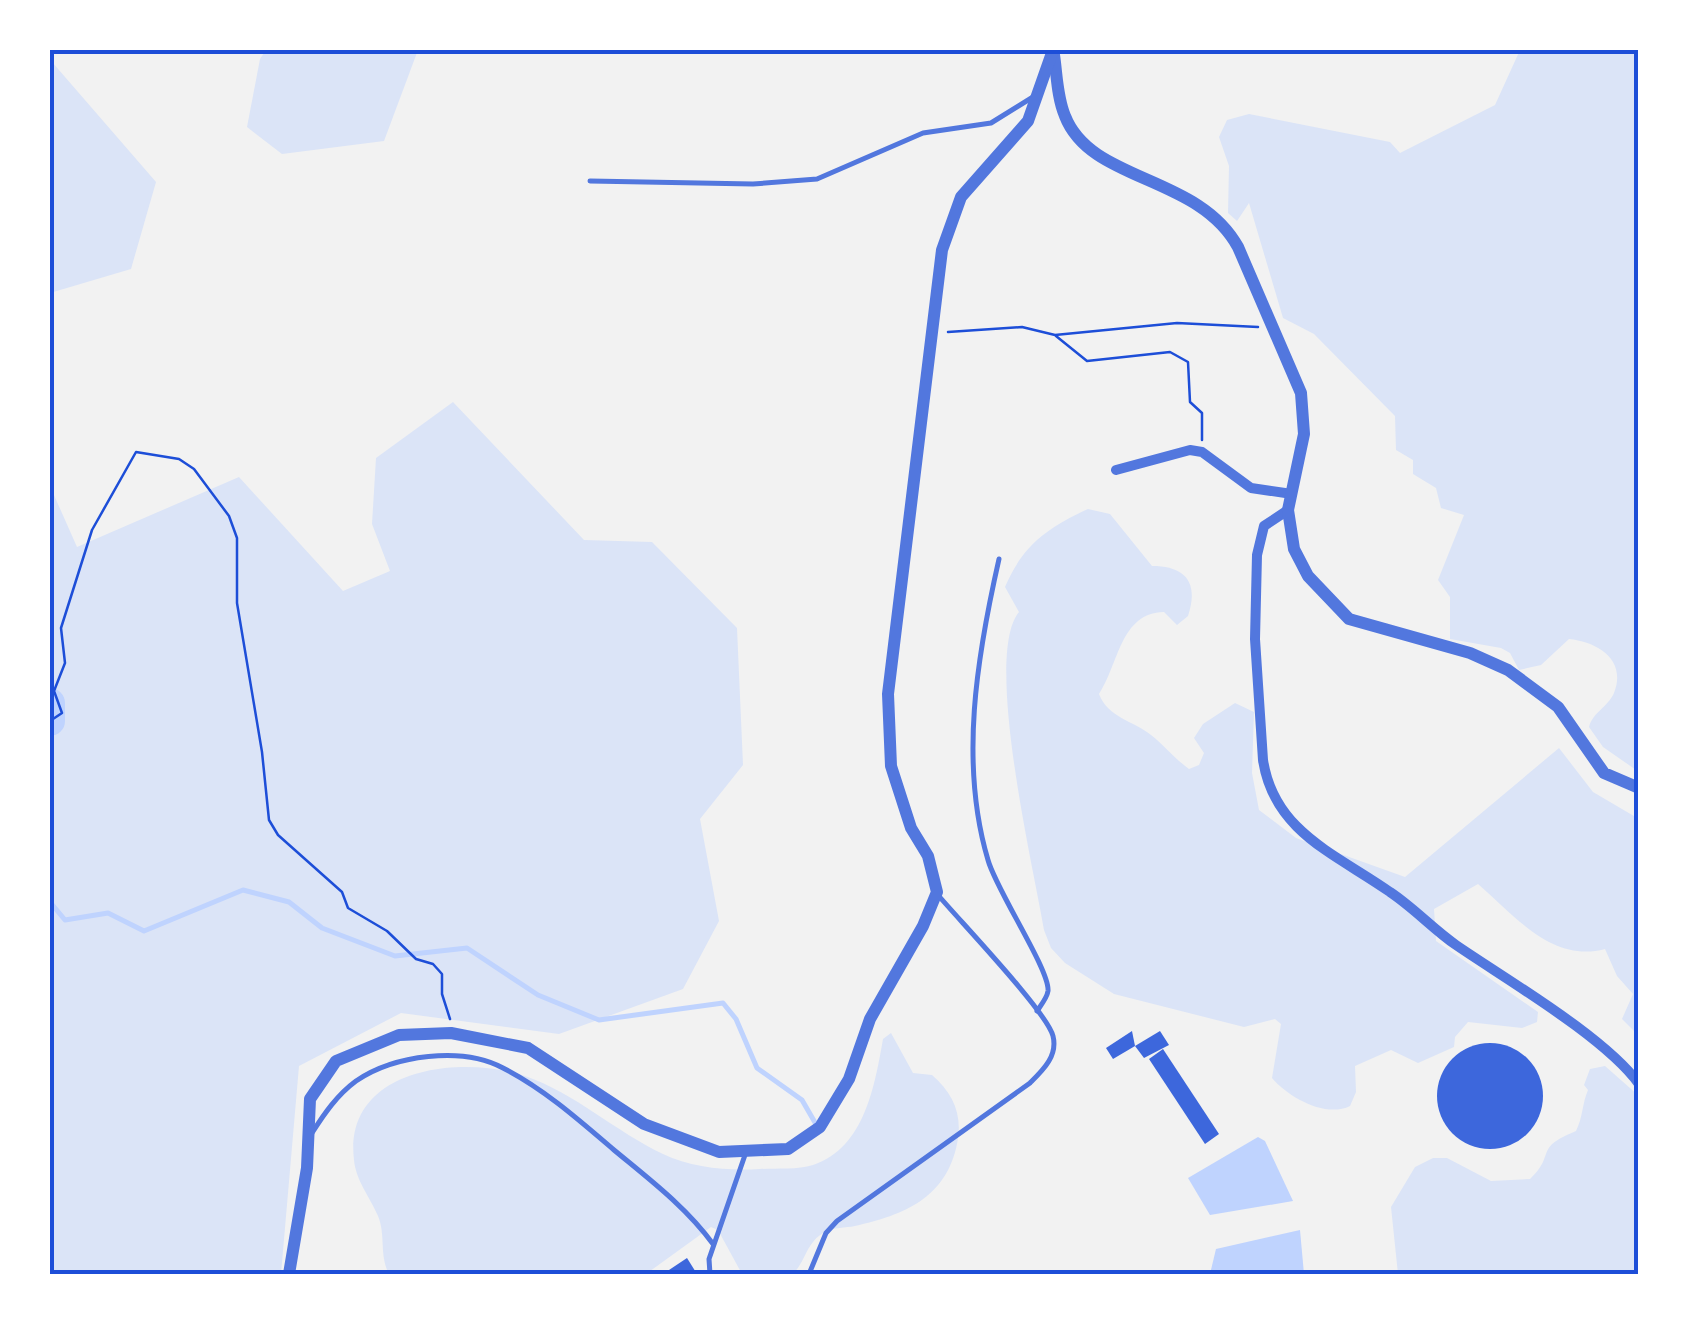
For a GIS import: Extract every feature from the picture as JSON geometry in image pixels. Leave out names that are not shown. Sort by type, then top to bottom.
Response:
[{"type":"street","points":[[289,1274],[303,1202],[310,1099],[336,1061],[398,1035],[451,1033],[528,1048],[644,1124],[692,1144],[744,1155],[788,1149],[805,1141],[827,1117],[849,1079],[870,1019],[923,926],[936,892],[932,867],[912,828],[892,766],[888,694],[931,333],[950,220],[979,173],[1028,121],[1053,50]]},
{"type":"street","points":[[1053,50],[1060,98],[1076,135],[1114,163],[1192,198],[1225,224],[1301,393],[1304,434],[1288,510],[1294,549],[1308,576],[1338,612],[1366,625],[1470,653],[1508,670],[1558,707],[1604,773],[1639,788]]},
{"type":"street","points":[[1116,470],[1190,450],[1202,452],[1251,488],[1292,494]]},
{"type":"street","points":[[1288,510],[1264,526],[1255,586],[1263,760],[1266,780],[1280,809],[1321,848],[1393,894],[1454,944],[1598,1044],[1639,1084]]},
{"type":"lane","points":[[590,181],[752,184],[817,179],[923,132],[991,123],[1036,94]]},
{"type":"lane","points":[[999,559],[972,738],[975,808],[998,891],[1045,976],[1048,994],[1038,1011]]},
{"type":"lane","points":[[809,1274],[826,1233],[837,1220],[1046,1067],[1053,1054],[1053,1035],[1038,1011],[936,892]]},
{"type":"lane","points":[[308,1140],[330,1106],[356,1082],[383,1068],[424,1058],[470,1056],[502,1066],[558,1102],[695,1219],[713,1244]]},
{"type":"lane","points":[[710,1274],[713,1244],[744,1155]]},
{"type":"path","points":[[931,333],[1022,327],[1055,335],[1177,323],[1271,328]]},
{"type":"path","points":[[1055,335],[1087,361],[1170,352],[1188,362],[1190,402],[1202,413],[1202,452]]},
{"type":"path","points":[[50,721],[62,713],[54,691],[65,663],[62,628],[92,530],[136,452],[180,459],[208,483],[237,538],[238,603],[262,752],[268,820],[278,835],[342,892],[348,908],[387,930],[416,959],[433,964],[442,974],[442,994],[451,1033]]},
{"type":"shaded area","points":[[51,50],[52,62],[156,182],[131,269],[50,293]]},
{"type":"shaded area","points":[[266,50],[418,50],[384,141],[282,154],[247,127],[260,59]]},
{"type":"shaded area","points":[[1520,50],[1639,50],[1639,772],[1603,747],[1589,727],[1611,698],[1617,681],[1613,662],[1599,649],[1569,639],[1541,665],[1519,670],[1510,653],[1501,648],[1450,639],[1450,597],[1438,580],[1464,515],[1441,508],[1436,488],[1413,474],[1413,460],[1396,450],[1395,416],[1314,334],[1283,318],[1249,203],[1237,221],[1228,213],[1229,166],[1219,137],[1227,120],[1249,114],[1390,142],[1400,153],[1495,105]]},
{"type":"shaded area","points":[[453,402],[584,540],[652,542],[737,628],[743,765],[700,819],[719,921],[683,989],[559,1034],[401,1013],[299,1066],[281,1274],[50,1274],[50,486],[77,547],[239,477],[343,591],[390,571],[372,524],[376,458]]},
{"type":"shaded area","points":[[1088,509],[1110,514],[1152,566],[1181,573],[1192,594],[1188,616],[1177,625],[1164,612],[1149,615],[1129,630],[1099,694],[1103,702],[1115,714],[1151,735],[1189,769],[1199,765],[1204,753],[1194,738],[1203,724],[1235,703],[1254,712],[1252,773],[1259,810],[1296,838],[1405,877],[1559,748],[1593,792],[1639,819],[1639,1036],[1622,1019],[1633,994],[1617,976],[1605,949],[1586,952],[1551,943],[1520,922],[1478,884],[1434,909],[1436,941],[1538,1012],[1537,1022],[1522,1028],[1468,1022],[1455,1037],[1454,1047],[1418,1063],[1391,1050],[1355,1066],[1356,1092],[1350,1106],[1340,1109],[1308,1104],[1272,1078],[1281,1024],[1275,1019],[1244,1027],[1114,994],[1065,963],[1051,948],[1044,930],[1014,765],[1006,672],[1009,636],[1019,612],[1005,587],[1038,539]]},
{"type":"shaded area","points":[[891,1033],[913,1073],[932,1075],[951,1098],[959,1124],[951,1163],[933,1191],[906,1209],[819,1236],[793,1274],[742,1274],[718,1230],[711,1227],[646,1274],[389,1274],[380,1223],[354,1160],[356,1129],[367,1105],[386,1087],[411,1075],[439,1069],[499,1070],[525,1076],[561,1092],[674,1159],[723,1169],[793,1168],[831,1157],[856,1130],[871,1094],[883,1039]]},
{"type":"shaded area","points":[[1605,1066],[1639,1096],[1639,1274],[1398,1274],[1391,1207],[1415,1167],[1433,1158],[1447,1158],[1491,1181],[1530,1179],[1549,1148],[1576,1131],[1590,1069]]},
{"type":"water","points":[[1258,1137],[1265,1141],[1293,1201],[1210,1215],[1188,1178]]},
{"type":"water","points":[[1300,1230],[1304,1274],[1210,1274],[1216,1249]]},
{"type":"building","points":[[1132,1031],[1135,1046],[1113,1059],[1106,1048]]},
{"type":"building","points":[[1160,1031],[1169,1045],[1144,1058],[1135,1046]]},
{"type":"building","points":[[1490,1043],[1510,1047],[1528,1058],[1539,1076],[1543,1096],[1539,1116],[1528,1134],[1510,1145],[1490,1149],[1470,1145],[1452,1134],[1441,1116],[1437,1096],[1441,1076],[1452,1058],[1470,1047]]},
{"type":"building","points":[[1163,1049],[1219,1134],[1205,1144],[1149,1059]]},
{"type":"building","points":[[687,1258],[697,1274],[663,1274]]},
{"type":"waterway","points":[[50,703],[50,721]]},
{"type":"waterway","points":[[50,810],[50,821]]},
{"type":"waterway","points":[[50,902],[65,920],[108,913],[144,931],[243,890],[289,902],[322,928],[395,956],[467,948],[538,995],[599,1020],[723,1003],[736,1019],[757,1068],[802,1100],[817,1126]]}]
